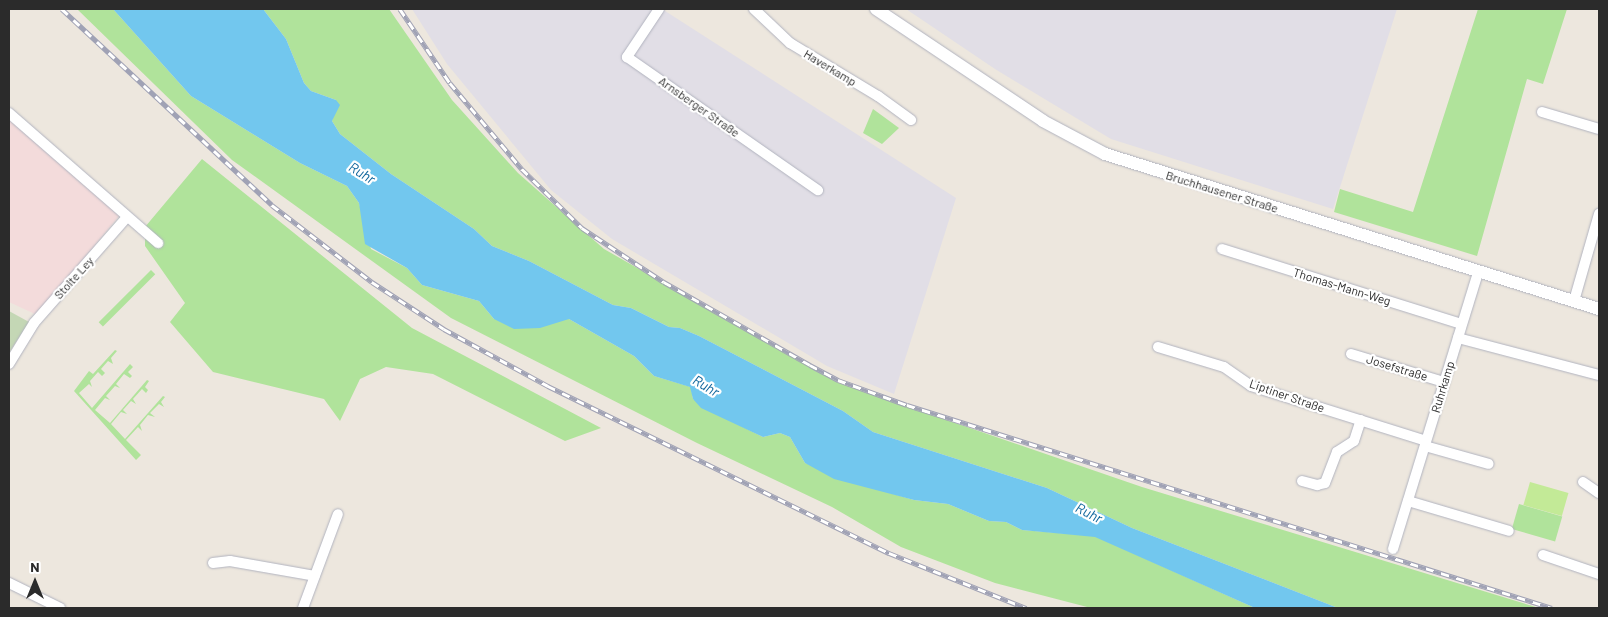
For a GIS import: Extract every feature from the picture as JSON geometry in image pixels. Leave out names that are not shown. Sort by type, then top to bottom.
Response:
[{"type":"street","name":"Arnsberger Straße","points":[[659,9],[627,57],[818,190]]},
{"type":"street","name":"Haverkamp","points":[[754,9],[790,43],[878,96],[911,120]]},
{"type":"street","name":"Bruchhausener Straße","points":[[876,9],[1043,121],[1105,154],[1574,302],[1599,308]]},
{"type":"street","points":[[1542,112],[1599,129]]},
{"type":"street","points":[[9,113],[158,243]]},
{"type":"street","points":[[1574,302],[1599,214]]},
{"type":"street","name":"Stolte Ley","points":[[9,364],[22,340],[127,217]]},
{"type":"street","name":"Thomas-Mann-Weg","points":[[1222,249],[1462,324]]},
{"type":"street","name":"Ruhrkamp","points":[[1393,549],[1478,272]]},
{"type":"street","points":[[1458,338],[1599,375]]},
{"type":"street","name":"Liptiner Straße","points":[[1158,348],[1224,367],[1251,386],[1361,420],[1489,464]]},
{"type":"street","name":"Josefstraße","points":[[1351,354],[1444,382]]},
{"type":"street","points":[[1302,481],[1317,485],[1326,483],[1337,452],[1354,441],[1361,420]]},
{"type":"street","points":[[1583,482],[1599,493]]},
{"type":"street","points":[[1408,502],[1509,531]]},
{"type":"street","points":[[303,608],[338,514]]},
{"type":"street","points":[[1543,555],[1599,574]]},
{"type":"street","points":[[213,563],[230,561],[315,576]]},
{"type":"street","points":[[10,586],[60,608]]},
{"type":"shaded area","points":[[412,9],[662,9],[956,198],[894,394],[827,366],[612,239],[551,190],[447,64]]},
{"type":"shaded area","points":[[906,9],[1397,9],[1333,209],[1111,139],[995,69]]},
{"type":"shaded area","points":[[9,120],[119,216],[37,315],[9,302]]},
{"type":"green space","points":[[77,9],[113,9],[191,96],[300,163],[347,186],[359,203],[371,249],[407,268],[422,285],[479,301],[494,319],[569,319],[634,356],[654,376],[691,387],[693,399],[743,427],[763,437],[780,433],[790,437],[805,463],[876,489],[914,500],[948,504],[989,521],[1006,522],[1022,530],[1095,536],[1255,608],[1091,608],[995,583],[901,547],[832,507],[697,443],[451,318],[232,160]]},
{"type":"green space","points":[[263,9],[389,9],[452,100],[518,173],[604,249],[839,383],[1142,487],[1539,608],[1338,608],[1132,528],[1047,488],[873,432],[843,411],[699,336],[680,328],[669,327],[631,308],[613,305],[529,261],[492,246],[474,229],[391,174],[340,134],[332,121],[336,100],[311,91],[304,83],[286,39]]},
{"type":"green space","points":[[1478,9],[1567,9],[1543,84],[1527,79],[1477,256],[1334,212],[1340,189],[1413,212]]},
{"type":"green space","points":[[873,109],[899,128],[882,144],[863,133]]},
{"type":"green space","points":[[202,159],[412,328],[601,428],[565,441],[433,374],[386,367],[360,379],[340,421],[324,399],[213,372],[170,322],[185,303],[145,246],[145,227]]},
{"type":"green space","points":[[151,270],[155,274],[103,327],[99,322]]},
{"type":"green space","points":[[9,311],[29,322],[9,353]]},
{"type":"green space","points":[[115,350],[117,351],[111,358],[113,364],[108,361],[101,369],[105,373],[102,376],[98,372],[90,381],[92,387],[89,384],[79,393],[92,408],[130,364],[133,367],[128,372],[132,376],[130,378],[124,374],[116,384],[120,388],[115,386],[106,396],[110,400],[105,398],[95,410],[110,423],[147,380],[149,381],[145,387],[148,390],[146,393],[142,389],[133,399],[136,404],[131,401],[123,410],[127,414],[121,412],[111,424],[125,439],[163,396],[165,397],[161,402],[164,407],[159,404],[150,413],[155,417],[148,415],[140,425],[142,431],[138,427],[126,440],[141,455],[136,460],[74,391],[89,371],[93,374]]},
{"type":"green space","points":[[1530,482],[1568,493],[1562,516],[1523,505]]},
{"type":"green space","points":[[1519,504],[1562,516],[1555,541],[1512,529]]},
{"type":"water","name":"Ruhr","points":[[113,9],[263,9],[286,39],[304,83],[311,91],[336,100],[340,105],[332,121],[340,134],[391,174],[474,229],[492,246],[529,261],[613,305],[631,308],[669,327],[680,328],[699,336],[843,411],[873,432],[1047,488],[1132,528],[1338,608],[1255,608],[1095,537],[1022,530],[1006,522],[989,521],[948,504],[914,500],[834,479],[805,463],[790,437],[780,433],[763,437],[701,408],[693,399],[690,387],[654,376],[634,356],[569,319],[540,328],[514,329],[494,319],[479,301],[422,285],[407,268],[365,244],[359,203],[347,186],[300,163],[191,96]]},
{"type":"railway","points":[[62,9],[272,205],[372,282],[444,329],[548,386],[889,553],[1026,608]]},
{"type":"railway","points":[[400,9],[450,83],[522,169],[582,228],[664,282],[838,380],[907,405],[1552,608]]}]
